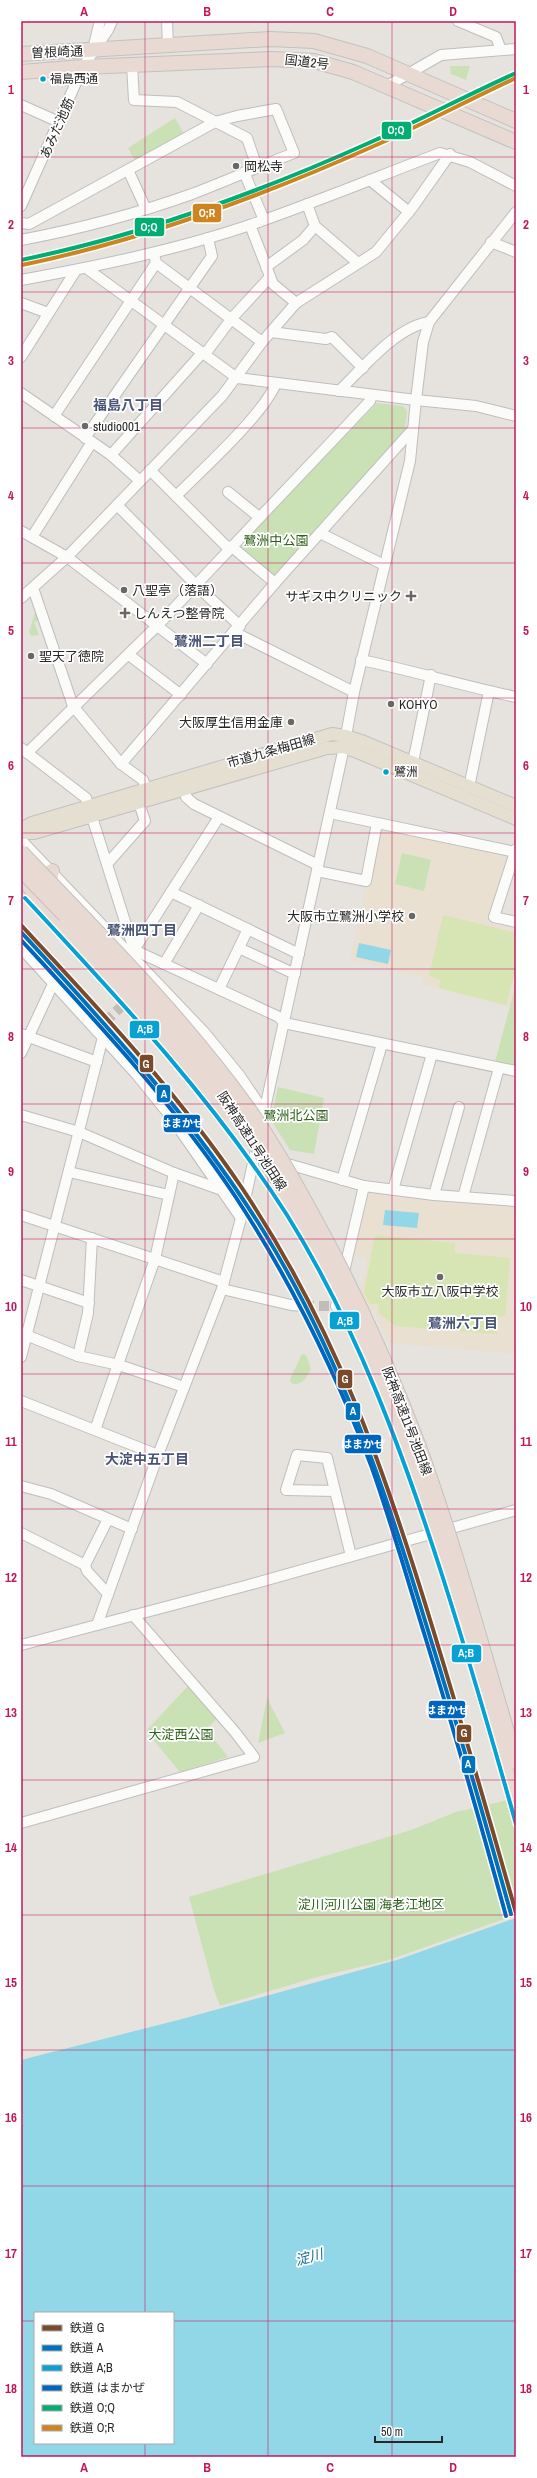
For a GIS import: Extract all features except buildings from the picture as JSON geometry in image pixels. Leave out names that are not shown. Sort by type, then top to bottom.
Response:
[{"type":"highway","name":"国道2号","points":[[93,50],[270,39],[314,41],[348,49],[516,121]]},
{"type":"highway","name":"曽根崎通","points":[[21,54],[93,50]]},
{"type":"highway","name":"国道2号","points":[[83,66],[300,59],[343,68],[516,142]]},
{"type":"highway","name":"曽根崎通","points":[[21,72],[83,66]]},
{"type":"highway","name":"阪神高速11号池田線","points":[[21,852],[134,970],[216,1065],[276,1151],[325,1237],[374,1336],[418,1446],[457,1563],[516,1762]]},
{"type":"highway","name":"阪神高速11号池田線","points":[[21,870],[125,979],[204,1071],[247,1130],[283,1190],[342,1297],[386,1395],[427,1508],[516,1804]]},
{"type":"highway","points":[[52,871],[47,891],[62,927]]},
{"type":"highway","points":[[21,877],[62,927],[196,1076],[283,1190]]},
{"type":"main road","name":"市道九条梅田線","points":[[21,833],[34,832],[146,788],[332,734],[516,819]]},
{"type":"main road","name":"市道九条梅田線","points":[[21,829],[32,823],[139,802],[327,748],[345,741],[413,762],[516,806]]},
{"type":"street","name":"あみだ池筋","points":[[93,50],[96,30],[100,21]]},
{"type":"street","name":"あみだ池筋","points":[[21,205],[83,66],[108,30],[112,21]]},
{"type":"street","points":[[167,21],[168,46]]},
{"type":"street","points":[[458,21],[496,38],[501,50]]},
{"type":"street","points":[[387,86],[441,55],[516,49]]},
{"type":"street","points":[[132,65],[134,100],[177,102],[247,138],[257,167]]},
{"type":"street","points":[[21,105],[59,122]]},
{"type":"street","points":[[21,223],[30,224],[215,122],[237,116],[276,109],[294,153],[146,209],[64,232],[21,240]]},
{"type":"street","points":[[21,280],[81,269],[208,238],[264,220],[440,153],[450,154],[470,162],[516,186]]},
{"type":"street","points":[[21,598],[66,557],[237,378],[262,342],[296,303],[376,252],[409,212],[450,154]]},
{"type":"street","points":[[128,170],[146,209]]},
{"type":"street","points":[[244,172],[264,220]]},
{"type":"street","points":[[370,180],[409,212]]},
{"type":"street","points":[[307,204],[315,226],[358,263]]},
{"type":"street","points":[[96,1625],[158,1455],[223,1286],[241,1218],[330,813],[354,692],[410,461],[412,428],[423,342],[429,322],[516,212]]},
{"type":"street","points":[[250,225],[272,284],[296,303]]},
{"type":"street","points":[[111,455],[204,353],[268,272],[303,240],[315,226]]},
{"type":"street","points":[[32,537],[88,440],[212,256],[208,238]]},
{"type":"street","points":[[492,242],[516,252]]},
{"type":"street","points":[[154,252],[156,264],[232,318],[262,342]]},
{"type":"street","points":[[54,416],[131,299],[156,264]]},
{"type":"street","points":[[81,269],[131,299],[237,378],[476,406],[516,416]]},
{"type":"street","points":[[21,357],[48,313],[81,269]]},
{"type":"street","points":[[21,303],[48,313]]},
{"type":"street","points":[[339,391],[403,331],[417,324],[429,322]]},
{"type":"street","points":[[271,332],[326,339],[332,337],[363,368]]},
{"type":"street","points":[[176,496],[247,423],[273,393],[276,383]]},
{"type":"street","points":[[21,393],[111,455],[140,481]]},
{"type":"street","points":[[132,952],[107,864],[86,798],[24,750],[129,655],[370,401],[372,395]]},
{"type":"street","points":[[121,764],[275,583],[412,428]]},
{"type":"street","points":[[150,470],[226,546],[232,547],[275,583]]},
{"type":"street","points":[[228,492],[259,517]]},
{"type":"street","points":[[117,505],[237,629],[354,692]]},
{"type":"street","points":[[21,531],[66,557],[207,664]]},
{"type":"street","points":[[320,533],[384,565]]},
{"type":"street","points":[[33,588],[73,706],[121,764],[143,780],[146,788]]},
{"type":"street","points":[[129,655],[181,695]]},
{"type":"street","points":[[362,660],[431,675],[450,682],[516,696]]},
{"type":"street","points":[[413,762],[431,675]]},
{"type":"street","points":[[469,787],[489,691]]},
{"type":"street","points":[[186,788],[186,797],[318,868],[366,881],[377,823]]},
{"type":"street","points":[[107,864],[145,821],[139,802]]},
{"type":"street","points":[[330,813],[515,851],[494,917],[516,922]]},
{"type":"street","points":[[132,952],[219,816]]},
{"type":"street","points":[[21,840],[132,952],[204,1032],[240,1076],[265,1113]]},
{"type":"street","points":[[171,892],[299,954]]},
{"type":"street","points":[[164,964],[199,905]]},
{"type":"street","points":[[218,989],[248,929]]},
{"type":"street","points":[[21,948],[99,1034],[171,1117],[241,1218]]},
{"type":"street","points":[[239,948],[295,974]]},
{"type":"street","points":[[132,952],[164,964],[279,1017],[284,1022],[382,1044],[516,1071]]},
{"type":"street","points":[[122,1006],[153,977]]},
{"type":"street","points":[[21,1053],[25,1035],[53,984]]},
{"type":"street","points":[[21,1357],[24,1334],[40,1287],[97,1062],[99,1034],[105,1022]]},
{"type":"street","points":[[25,1035],[97,1062]]},
{"type":"street","points":[[342,1180],[382,1044]]},
{"type":"street","points":[[393,1190],[432,1054]]},
{"type":"street","points":[[463,1197],[499,1068]]},
{"type":"street","points":[[434,1195],[459,1107]]},
{"type":"street","points":[[21,1115],[79,1132],[174,1173],[222,1190]]},
{"type":"street","points":[[255,1156],[364,1186],[434,1195],[516,1201]]},
{"type":"street","points":[[69,1172],[169,1195]]},
{"type":"street","points":[[95,1430],[155,1259],[174,1173]]},
{"type":"street","points":[[336,1306],[364,1186]]},
{"type":"street","points":[[21,1216],[155,1259],[223,1286],[291,1305],[304,1306]]},
{"type":"street","points":[[78,1356],[89,1303],[92,1238]]},
{"type":"street","points":[[21,1280],[89,1303]]},
{"type":"street","points":[[24,1334],[78,1356],[119,1365],[184,1387]]},
{"type":"street","points":[[21,1401],[158,1455]]},
{"type":"street","points":[[335,1491],[286,1490],[297,1455],[327,1458],[352,1556]]},
{"type":"street","points":[[21,1486],[51,1494],[132,1529]]},
{"type":"street","points":[[21,1645],[352,1556],[516,1510]]},
{"type":"street","points":[[85,1565],[108,1519]]},
{"type":"street","points":[[21,1533],[85,1565],[87,1571],[108,1594]]},
{"type":"street","points":[[21,1823],[254,1757],[235,1732],[133,1615]]},
{"type":"shaded area","name":"大阪市立鷺洲小学校","points":[[383,828],[505,855],[509,860],[489,923],[516,929],[516,983],[510,1007],[422,984],[424,977],[350,960],[378,831]]},
{"type":"shaded area","name":"大阪市立八阪中学校","points":[[368,1192],[394,1197],[516,1208],[516,1354],[389,1343],[373,1310],[369,1311],[360,1294],[367,1259],[352,1255]]},
{"type":"green space","points":[[450,66],[470,66],[466,80],[451,74]]},
{"type":"green space","points":[[175,118],[184,134],[135,161],[128,148]]},
{"type":"green space","name":"鷺洲中公園","points":[[377,403],[403,406],[407,411],[405,430],[277,575],[272,576],[239,549],[239,543]]},
{"type":"green space","points":[[36,610],[40,620],[34,622],[39,635],[31,636],[29,632]]},
{"type":"green space","points":[[402,853],[431,860],[424,891],[395,884]]},
{"type":"green space","points":[[443,915],[516,933],[516,969],[506,1005],[439,988],[440,980],[429,976]]},
{"type":"green space","points":[[516,984],[516,1066],[495,1062]]},
{"type":"green space","name":"鷺洲北公園","points":[[278,1087],[324,1098],[314,1154],[290,1150],[271,1120]]},
{"type":"green space","points":[[375,1235],[455,1243],[455,1253],[510,1258],[505,1316],[499,1316],[497,1334],[395,1326],[378,1312],[379,1304],[371,1304],[364,1292]]},
{"type":"green space","points":[[302,1354],[306,1355],[311,1369],[302,1382],[293,1384],[290,1381],[291,1377]]},
{"type":"green space","name":"大淀西公園","points":[[188,1686],[219,1717],[206,1729],[228,1757],[180,1772],[146,1731]]},
{"type":"green space","points":[[267,1698],[285,1733],[258,1743]]},
{"type":"green space","name":"淀川河川公園 海老江地区","points":[[516,1798],[516,1915],[386,1961],[317,1977],[220,2006],[214,1990],[189,1897],[411,1830],[456,1812]]},
{"type":"water","points":[[359,943],[391,950],[388,964],[356,957]]},
{"type":"water","points":[[385,1210],[419,1213],[417,1228],[383,1225]]},
{"type":"water","name":"淀川","points":[[516,1918],[516,2457],[21,2457],[21,2060],[182,2019],[397,1960]]},
{"type":"tunnel","points":[[105,1022],[122,1006]]},
{"type":"tunnel","points":[[304,1306],[336,1306]]},
{"type":"rail line","name":"O;Q","points":[[21,260],[66,250],[156,225],[243,195],[329,161],[516,73]]},
{"type":"rail line","name":"O;R","points":[[22,265],[67,255],[157,230],[288,183],[410,130],[516,78]]},
{"type":"rail line","name":"A;B","points":[[25,898],[95,973],[163,1050],[228,1131],[287,1215],[335,1301],[357,1346],[395,1438],[412,1484],[462,1640],[516,1824]]},
{"type":"rail line","name":"G","points":[[21,925],[137,1052],[165,1085],[242,1188],[275,1240],[304,1293],[354,1400],[395,1510],[454,1697],[516,1913]]},
{"type":"rail line","name":"A","points":[[21,932],[150,1076],[210,1152],[238,1191],[264,1232],[291,1278],[315,1326],[358,1423],[394,1523],[448,1696],[511,1914]]},
{"type":"rail line","name":"はまかぜ","points":[[21,940],[105,1032],[160,1095],[186,1128],[235,1196],[275,1261],[311,1328],[343,1397],[379,1488],[445,1704],[506,1916]]},
{"type":"place","name":"福島西通","points":[[43,79]]},
{"type":"place","name":"岡松寺","points":[[236,166]]},
{"type":"place","name":"studio001","points":[[85,426]]},
{"type":"place","name":"八聖亭（落語）","points":[[124,590]]},
{"type":"place","name":"サギス中クリニック","points":[[411,596]]},
{"type":"place","name":"しんえつ整骨院","points":[[125,613]]},
{"type":"place","name":"聖天了徳院","points":[[31,656]]},
{"type":"place","name":"KOHYO","points":[[391,704]]},
{"type":"place","name":"大阪厚生信用金庫","points":[[291,722]]},
{"type":"place","name":"鷺洲","points":[[386,772]]},
{"type":"place","name":"大阪市立鷺洲小学校","points":[[412,916]]},
{"type":"place","name":"大阪市立八阪中学校","points":[[440,1277]]},
{"type":"district","name":"福島八丁目","points":[[128,405]]},
{"type":"district","name":"鷺洲二丁目","points":[[209,641]]},
{"type":"district","name":"鷺洲四丁目","points":[[142,930]]},
{"type":"district","name":"鷺洲六丁目","points":[[463,1323]]},
{"type":"district","name":"大淀中五丁目","points":[[147,1459]]}]
